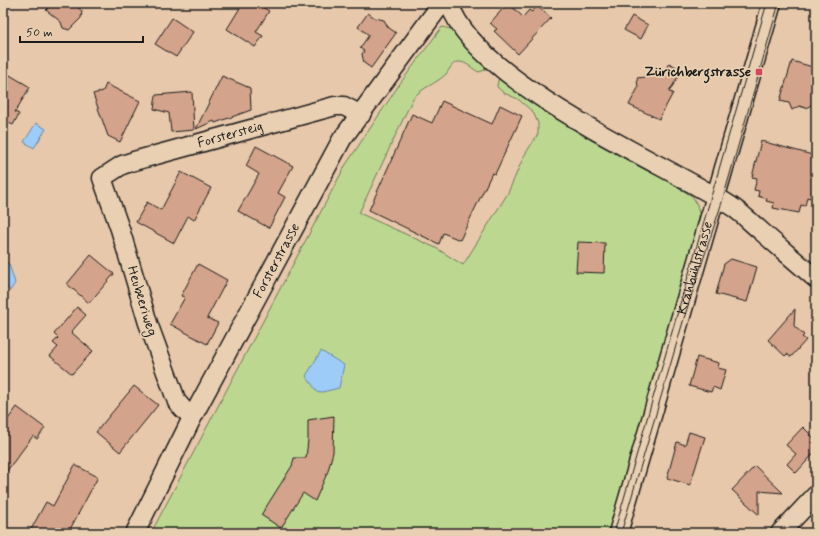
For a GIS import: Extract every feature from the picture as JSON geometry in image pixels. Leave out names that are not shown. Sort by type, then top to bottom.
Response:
[{"type":"street","name":"Forsterstrasse","points":[[135,533],[193,416],[342,139],[442,3]]},
{"type":"street","points":[[449,3],[458,22],[473,43],[529,89],[559,108],[733,207],[816,279]]},
{"type":"street","name":"Krähbühlstrasse","points":[[618,533],[691,280],[717,198],[772,3]]},
{"type":"street","name":"Forstersteig","points":[[102,178],[122,165],[134,161],[335,106],[344,106],[361,115]]},
{"type":"street","name":"Heubeeriweg","points":[[102,178],[120,229],[148,323],[177,402],[184,410],[193,416]]},
{"type":"street","points":[[780,533],[816,495]]},
{"type":"green space","points":[[442,27],[456,30],[486,66],[485,70],[479,72],[465,63],[457,62],[453,64],[446,74],[413,98],[359,213],[436,248],[463,265],[508,193],[524,156],[538,134],[538,123],[533,112],[518,99],[504,93],[497,87],[498,80],[502,78],[569,122],[692,196],[698,208],[699,220],[697,229],[609,533],[151,533],[345,166],[399,85]]},
{"type":"water","points":[[36,123],[46,129],[34,148],[24,142]]},
{"type":"water","points":[[4,261],[9,264],[15,283],[10,291],[3,282]]},
{"type":"water","points":[[321,351],[344,365],[339,388],[318,393],[306,376]]},
{"type":"building","points":[[53,3],[73,3],[82,11],[81,18],[69,30],[63,28],[61,22],[46,10]]},
{"type":"building","points":[[243,3],[255,3],[269,11],[256,32],[263,36],[255,47],[227,29]]},
{"type":"building","points":[[508,3],[523,17],[529,10],[532,12],[537,6],[551,18],[518,54],[494,31],[497,29],[490,23]]},
{"type":"building","points":[[368,13],[375,18],[384,20],[388,27],[396,33],[371,68],[364,63],[362,54],[364,51],[360,48],[369,35],[358,27]]},
{"type":"building","points":[[632,16],[648,25],[641,39],[624,30]]},
{"type":"building","points":[[172,18],[193,32],[176,57],[155,44]]},
{"type":"building","points":[[792,61],[816,68],[816,97],[813,104],[806,108],[799,106],[792,110],[789,103],[780,101]]},
{"type":"building","points":[[669,63],[682,70],[669,92],[673,93],[659,119],[629,105],[638,88],[637,78],[646,77],[652,66],[664,72]]},
{"type":"building","points":[[3,71],[30,87],[15,112],[19,114],[13,125],[9,123],[3,133]]},
{"type":"building","points":[[222,76],[250,88],[251,110],[215,123],[214,121],[196,129]]},
{"type":"building","points":[[106,84],[140,101],[120,142],[108,136],[93,94],[103,91]]},
{"type":"building","points":[[192,92],[194,130],[171,132],[169,113],[154,109],[156,95]]},
{"type":"building","points":[[442,101],[492,124],[500,105],[522,116],[495,174],[492,173],[460,240],[443,233],[439,244],[369,210],[412,114],[432,123]]},
{"type":"building","points":[[761,141],[816,156],[816,191],[812,191],[810,198],[807,197],[805,206],[801,205],[799,213],[773,208],[774,203],[766,201],[767,199],[758,196],[759,191],[754,190],[757,178],[752,177]]},
{"type":"building","points":[[256,146],[293,166],[278,193],[285,197],[269,228],[238,211],[259,174],[246,166]]},
{"type":"building","points":[[181,172],[211,188],[194,220],[188,216],[174,243],[136,222],[147,202],[161,210]]},
{"type":"building","points":[[578,242],[605,243],[604,273],[576,272]]},
{"type":"building","points":[[91,255],[114,274],[89,303],[67,284]]},
{"type":"building","points":[[731,259],[757,267],[747,302],[716,294],[724,264]]},
{"type":"building","points":[[198,264],[227,280],[207,318],[218,323],[207,344],[170,324],[185,297],[181,296]]},
{"type":"building","points":[[77,307],[86,315],[71,332],[93,351],[72,374],[50,356],[58,347],[53,343],[58,338],[54,334]]},
{"type":"building","points":[[795,309],[794,326],[804,335],[802,337],[806,340],[791,357],[787,354],[785,356],[768,340]]},
{"type":"building","points":[[697,357],[719,363],[718,368],[726,370],[720,390],[713,387],[711,392],[689,386]]},
{"type":"building","points":[[134,386],[158,405],[120,452],[96,432]]},
{"type":"building","points":[[17,407],[45,428],[37,439],[33,436],[3,476],[3,426]]},
{"type":"building","points":[[334,416],[333,452],[328,471],[315,501],[303,493],[281,528],[261,515],[292,466],[294,458],[306,458],[308,420]]},
{"type":"building","points":[[803,427],[816,440],[816,451],[796,473],[787,464],[796,454],[786,445]]},
{"type":"building","points":[[689,432],[705,437],[690,485],[667,478],[677,442],[685,445]]},
{"type":"building","points":[[75,465],[98,477],[68,533],[29,533],[46,502],[53,506]]},
{"type":"building","points":[[755,466],[783,493],[759,491],[759,515],[732,490]]},
{"type":"tram line","points":[[614,533],[767,3]]},
{"type":"tram line","points":[[621,533],[685,315],[722,202],[779,3]]},
{"type":"place","name":"Zürichbergstrasse","points":[[759,72]]}]
